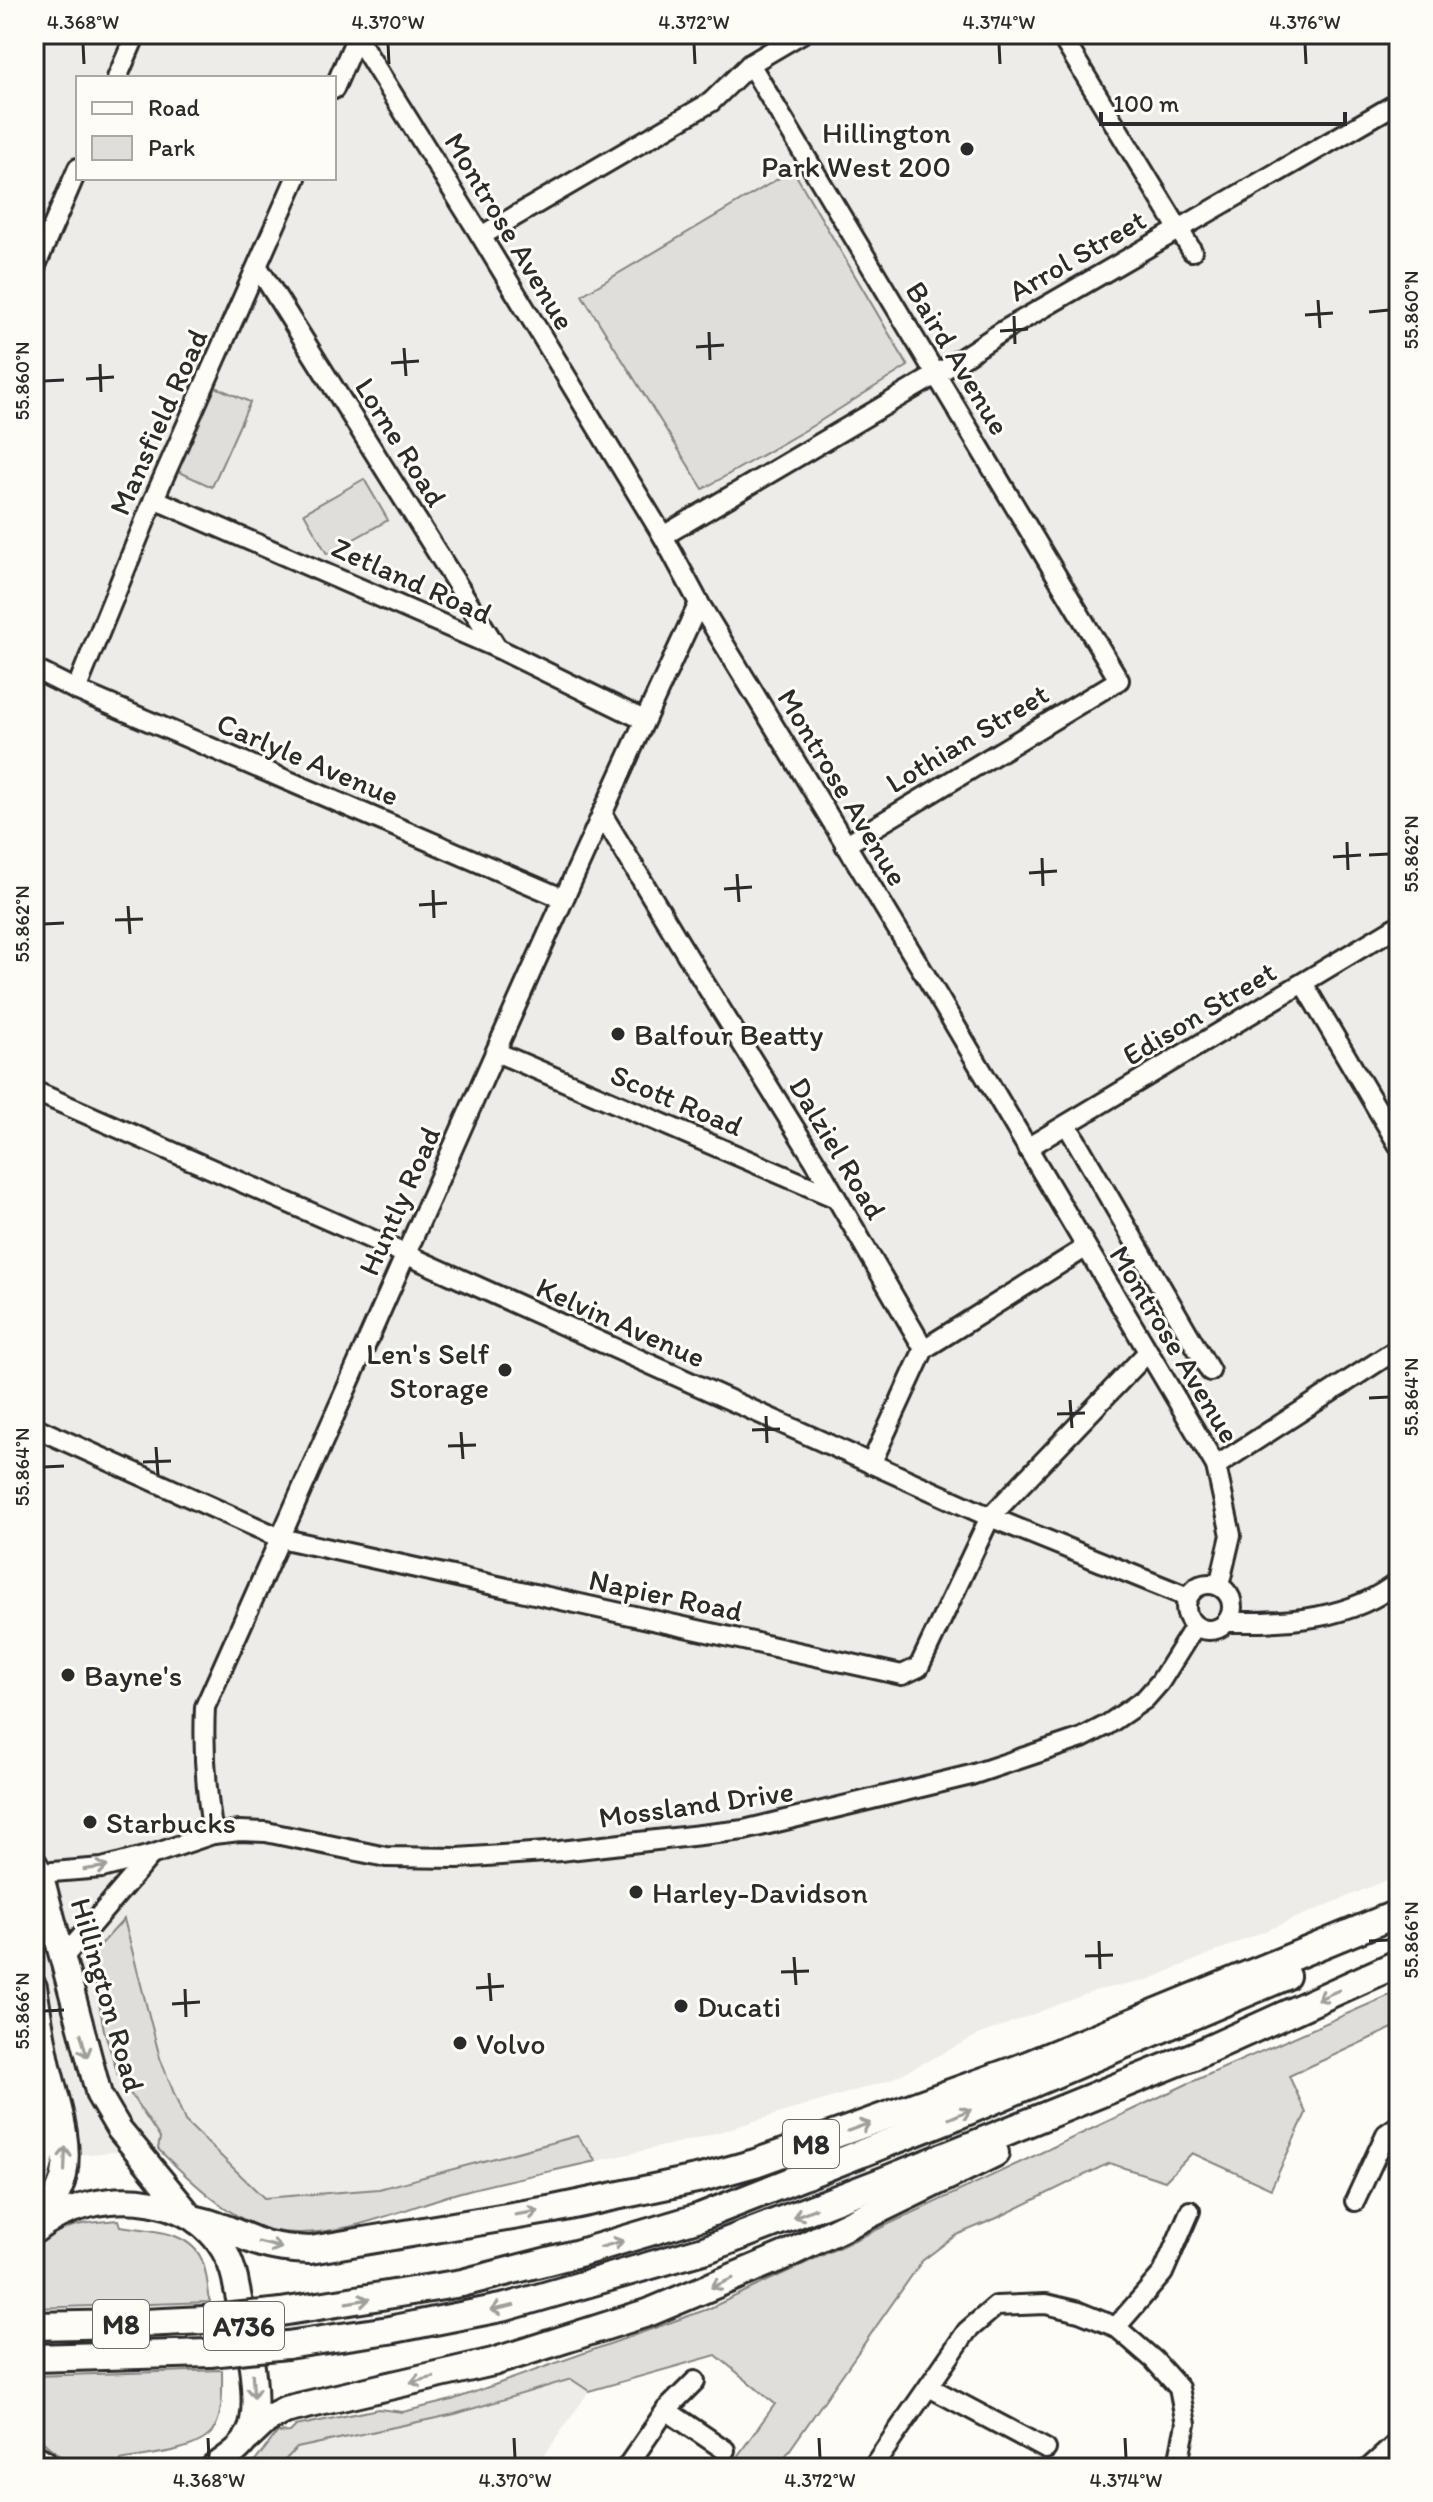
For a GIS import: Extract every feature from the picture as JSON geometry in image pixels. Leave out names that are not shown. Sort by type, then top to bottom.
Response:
[{"type":"highway","name":"M8","points":[[194,2217],[274,2247],[310,2250],[554,2209],[701,2178],[813,2143],[1020,2068],[1399,1913]]},
{"type":"highway","name":"M8","points":[[36,2326],[204,2320],[281,2312],[462,2283],[579,2253],[700,2217],[942,2121],[1399,1928]]},
{"type":"highway","name":"M8","points":[[238,2451],[266,2420],[285,2410],[493,2362],[650,2312],[722,2284],[1196,2055],[1399,1963]]},
{"type":"highway","name":"M8","points":[[40,2358],[210,2353],[287,2345],[389,2330],[506,2307],[707,2249],[1196,2055]]},
{"type":"highway","points":[[34,2058],[44,2144],[34,2182]]},
{"type":"main road","name":"Hillington Road","points":[[37,1868],[99,2095],[137,2153],[194,2217]]},
{"type":"main road","name":"A736","points":[[34,1987],[66,2153],[59,2191],[35,2230]]},
{"type":"main road","name":"A736","points":[[35,2230],[64,2211],[80,2206],[106,2202],[156,2202],[194,2217],[221,2244],[232,2266],[252,2372],[253,2415],[238,2451]]},
{"type":"main road","points":[[213,2468],[238,2451]]},
{"type":"street","points":[[118,76],[136,34]]},
{"type":"street","points":[[481,236],[711,102],[750,64],[801,34]]},
{"type":"street","points":[[1060,34],[1192,251]]},
{"type":"street","points":[[1395,34],[1399,41]]},
{"type":"street","points":[[336,84],[356,35]]},
{"type":"street","name":"Montrose Avenue","points":[[356,35],[663,536],[699,603],[924,973],[1216,1466],[1231,1535],[1219,1586]]},
{"type":"street","name":"Baird Avenue","points":[[750,64],[1119,680]]},
{"type":"street","name":"Arrol Street","points":[[663,536],[936,375],[1003,331],[1399,102]]},
{"type":"street","points":[[34,270],[76,173]]},
{"type":"street","name":"Mansfield Road","points":[[76,690],[154,499],[295,180]]},
{"type":"street","name":"Lorne Road","points":[[258,267],[497,648]]},
{"type":"street","name":"Zetland Road","points":[[154,499],[497,648],[644,720]]},
{"type":"street","name":"Huntly Road","points":[[213,1834],[206,1762],[205,1707],[562,898],[699,603]]},
{"type":"street","name":"Carlyle Avenue","points":[[34,669],[76,690],[562,898]]},
{"type":"street","name":"Lothian Street","points":[[845,845],[1119,680]]},
{"type":"street","name":"Dalziel Road","points":[[602,814],[836,1198],[924,1349]]},
{"type":"street","name":"Edison Street","points":[[1027,1148],[1399,925]]},
{"type":"street","points":[[1303,983],[1399,1146]]},
{"type":"street","name":"Scott Road","points":[[496,1052],[836,1198]]},
{"type":"street","name":"Kelvin Avenue","points":[[34,1091],[990,1517],[1188,1597]]},
{"type":"street","points":[[1067,1125],[1210,1371]]},
{"type":"street","points":[[871,1464],[924,1349],[1085,1248]]},
{"type":"street","points":[[1216,1466],[1399,1348]]},
{"type":"street","name":"Napier Road","points":[[34,1427],[280,1538],[902,1675],[919,1667],[990,1517],[1147,1353]]},
{"type":"street","points":[[1228,1622],[1265,1623],[1323,1616],[1352,1607],[1399,1581]]},
{"type":"street","points":[[1206,1584],[1219,1586],[1229,1595],[1232,1609],[1228,1622],[1210,1631],[1195,1626],[1188,1616],[1188,1597],[1193,1590],[1206,1584]]},
{"type":"street","name":"Mossland Drive","points":[[37,1868],[102,1868],[213,1834],[240,1831],[266,1832],[386,1857],[458,1858],[560,1851],[744,1830],[971,1775],[1082,1738],[1145,1699],[1160,1682],[1195,1626]]},
{"type":"street","points":[[63,1958],[151,1855]]},
{"type":"street","points":[[1355,2201],[1386,2134],[1399,2125]]},
{"type":"street","points":[[1116,2327],[1163,2273],[1190,2211]]},
{"type":"street","points":[[872,2468],[967,2331],[996,2306],[1046,2304],[1079,2312],[1116,2327],[1154,2360],[1179,2388],[1186,2424],[1177,2468]]},
{"type":"street","points":[[626,2468],[666,2410],[695,2381]]},
{"type":"street","points":[[929,2387],[1046,2449]]},
{"type":"street","points":[[666,2410],[725,2450]]},
{"type":"street","points":[[1369,2468],[1399,2441]]},
{"type":"shaded area","points":[[34,34],[1399,34],[1399,1875],[1145,1981],[1097,1990],[978,2035],[890,2080],[699,2138],[456,2193],[338,2229],[298,2233],[268,2230],[202,2191],[158,2149],[34,2158]]},
{"type":"shaded area","points":[[571,2379],[589,2391],[540,2462],[540,2468],[277,2468],[296,2448],[455,2414]]},
{"type":"green space","points":[[793,170],[908,366],[703,489],[582,295]]},
{"type":"green space","points":[[211,385],[250,402],[212,487],[173,469]]},
{"type":"green space","points":[[364,479],[388,520],[327,554],[304,513]]},
{"type":"green space","points":[[124,1919],[160,2058],[185,2121],[264,2198],[379,2189],[577,2136],[596,2161],[471,2189],[340,2229],[293,2233],[270,2230],[240,2218],[210,2197],[158,2149],[160,2138],[118,2075],[104,2030],[93,1970],[96,1950]]},
{"type":"green space","points":[[1399,1991],[1399,2025],[1289,2076],[1306,2113],[1271,2189],[1192,2153],[1165,2181],[1109,2163],[956,2235],[922,2261],[777,2468],[729,2468],[775,2404],[716,2355],[589,2391],[571,2379],[455,2414],[297,2448],[277,2468],[250,2468],[277,2433],[290,2432],[296,2426],[378,2409],[403,2412],[452,2400],[708,2309],[1187,2084]]},
{"type":"green space","points":[[118,2220],[120,2226],[165,2233],[195,2249],[205,2268],[210,2302],[34,2308],[36,2243],[76,2226]]},
{"type":"green space","points":[[222,2370],[222,2402],[216,2426],[204,2439],[183,2448],[121,2460],[120,2468],[91,2469],[57,2453],[34,2430],[34,2376]]},
{"type":"place","name":"Hillington Park West 200","points":[[967,149]]},
{"type":"place","name":"Balfour Beatty","points":[[618,1034]]},
{"type":"place","name":"Len's Self Storage","points":[[505,1370]]},
{"type":"place","name":"Bayne's","points":[[68,1675]]},
{"type":"place","name":"Starbucks","points":[[90,1822]]},
{"type":"place","name":"Harley-Davidson","points":[[636,1892]]},
{"type":"place","name":"Ducati","points":[[681,2006]]},
{"type":"place","name":"Volvo","points":[[460,2043]]}]
